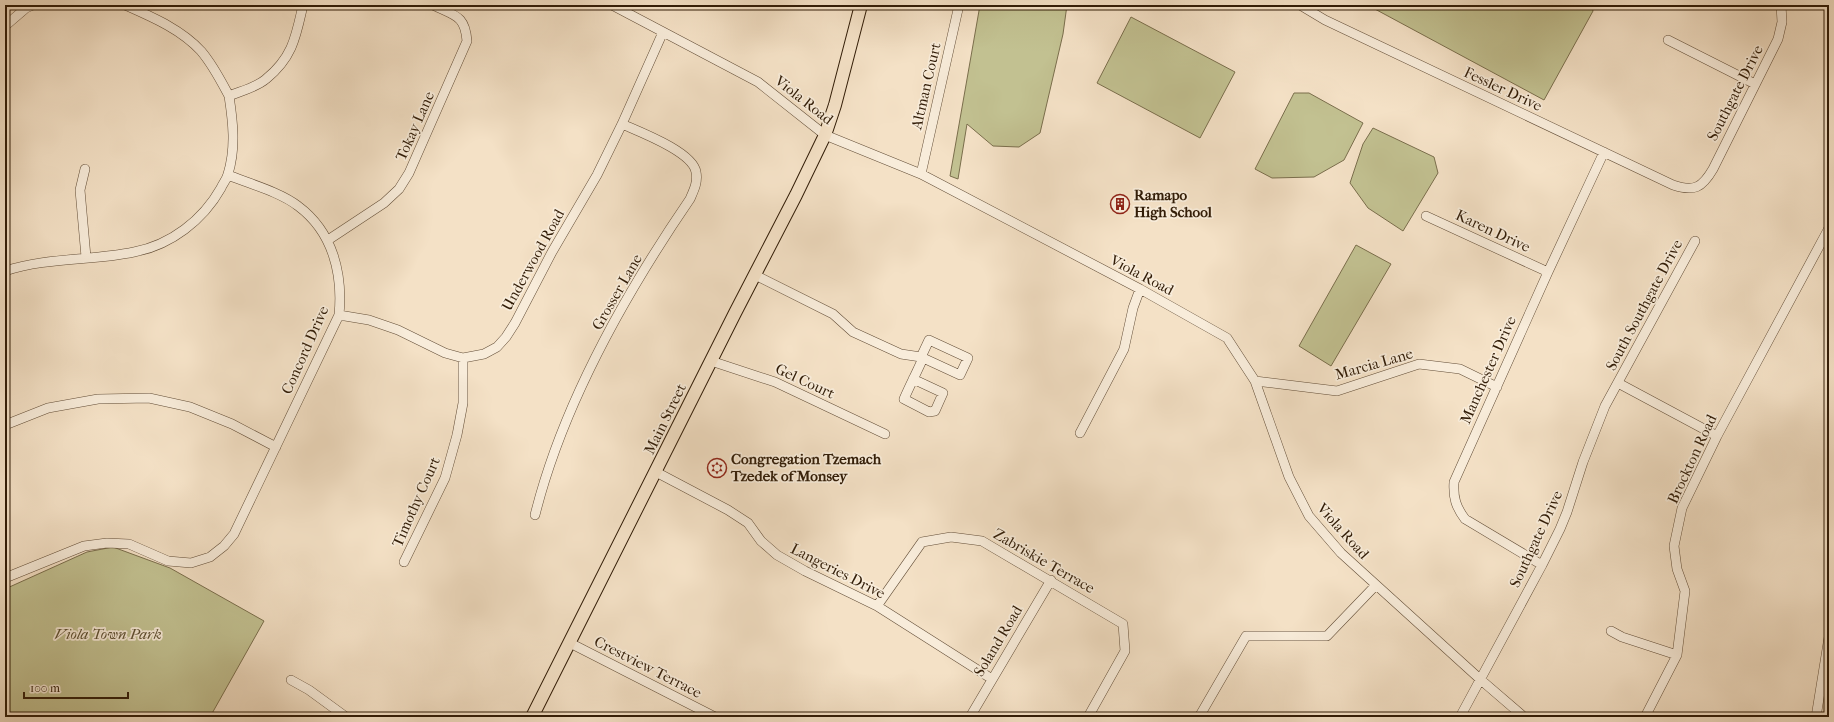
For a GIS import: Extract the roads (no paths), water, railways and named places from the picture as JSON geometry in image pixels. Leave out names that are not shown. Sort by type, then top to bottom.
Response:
[{"type":"main road","name":"Main Street","points":[[532,717],[825,135],[837,98],[861,5]]},
{"type":"street","points":[[5,26],[26,8],[33,5]]},
{"type":"street","points":[[5,271],[49,262],[134,252],[168,241],[190,226],[213,202],[228,175],[233,147],[233,117],[229,96],[210,64],[201,51],[184,35],[161,21],[125,5]]},
{"type":"street","points":[[229,96],[266,80],[283,62],[295,42],[303,5]]},
{"type":"street","name":"Tokay Lane","points":[[328,240],[384,204],[399,189],[409,173],[467,42],[466,28],[459,18],[433,5]]},
{"type":"street","name":"Viola Road","points":[[612,5],[758,82],[825,135],[921,174],[1140,289],[1227,338],[1255,381],[1289,477],[1309,516],[1340,553],[1524,717]]},
{"type":"street","name":"Altman Court","points":[[921,174],[959,5]]},
{"type":"street","name":"Fessler Drive","points":[[1300,5],[1326,20],[1604,152],[1672,186],[1686,190],[1697,187]]},
{"type":"street","name":"Southgate Drive","points":[[1697,187],[1707,180],[1778,39],[1782,22],[1781,5]]},
{"type":"street","name":"Underwood Road","points":[[339,315],[369,320],[398,330],[445,353],[463,358],[484,354],[497,347],[506,337],[552,252],[597,175],[622,124],[663,32]]},
{"type":"street","points":[[1668,40],[1755,84]]},
{"type":"street","name":"Grosser Lane","points":[[534,516],[541,490],[571,410],[600,350],[634,287],[690,199],[696,184],[696,170],[691,160],[680,152],[622,124]]},
{"type":"street","name":"Manchester Drive","points":[[1542,565],[1465,520],[1458,510],[1453,496],[1454,482],[1548,272],[1604,152]]},
{"type":"street","points":[[85,169],[80,190],[86,258]]},
{"type":"street","name":"Concord Drive","points":[[5,578],[84,546],[107,543],[129,544],[168,561],[190,563],[210,557],[224,546],[234,534],[339,315],[341,294],[338,272],[328,240],[314,219],[297,205],[271,192],[228,175]]},
{"type":"street","name":"Karen Drive","points":[[1426,216],[1548,272]]},
{"type":"street","name":"Brockton Road","points":[[1645,717],[1677,655],[1685,592],[1677,569],[1674,546],[1682,508],[1716,436],[1829,228]]},
{"type":"street","name":"South Southgate Drive","points":[[1618,383],[1694,241]]},
{"type":"street","points":[[755,275],[833,314],[853,332],[902,354],[922,357],[960,375],[968,358],[929,340],[922,357],[913,379]]},
{"type":"street","points":[[1080,433],[1124,348],[1133,308],[1140,289]]},
{"type":"street","name":"Timothy Court","points":[[404,562],[445,478],[458,435],[463,403],[463,358]]},
{"type":"street","name":"Gel Court","points":[[712,360],[775,382],[885,434]]},
{"type":"street","name":"Marcia Lane","points":[[1255,381],[1337,391],[1418,364],[1460,369],[1497,387]]},
{"type":"street","points":[[1618,383],[1716,436]]},
{"type":"street","name":"Southgate Drive","points":[[1460,717],[1542,565],[1567,512],[1596,428],[1618,383]]},
{"type":"street","points":[[5,425],[48,408],[98,398],[149,398],[190,407],[232,424],[276,447]]},
{"type":"street","name":"Langeries Drive","points":[[656,472],[728,510],[748,523],[762,541],[782,558],[805,571],[877,606],[992,679]]},
{"type":"street","name":"Zabriskie Terrace","points":[[877,606],[922,542],[951,537],[982,541],[1051,580],[1123,624],[1125,651],[1088,717]]},
{"type":"street","name":"Soland Road","points":[[970,717],[1051,580]]},
{"type":"street","points":[[1199,717],[1246,636],[1327,636],[1376,585]]},
{"type":"street","points":[[1611,631],[1622,637],[1677,655]]},
{"type":"street","points":[[1816,717],[1829,637]]},
{"type":"street","name":"Crestview Terrace","points":[[570,643],[715,717]]},
{"type":"street","points":[[291,680],[309,690],[346,717]]},
{"type":"place","name":"Ramapo High School","points":[[1120,204]]},
{"type":"place","name":"Congregation Tzemach Tzedek of Monsey","points":[[717,468]]},
{"type":"park label","name":"Viola Town Park","points":[[108,634]]}]
